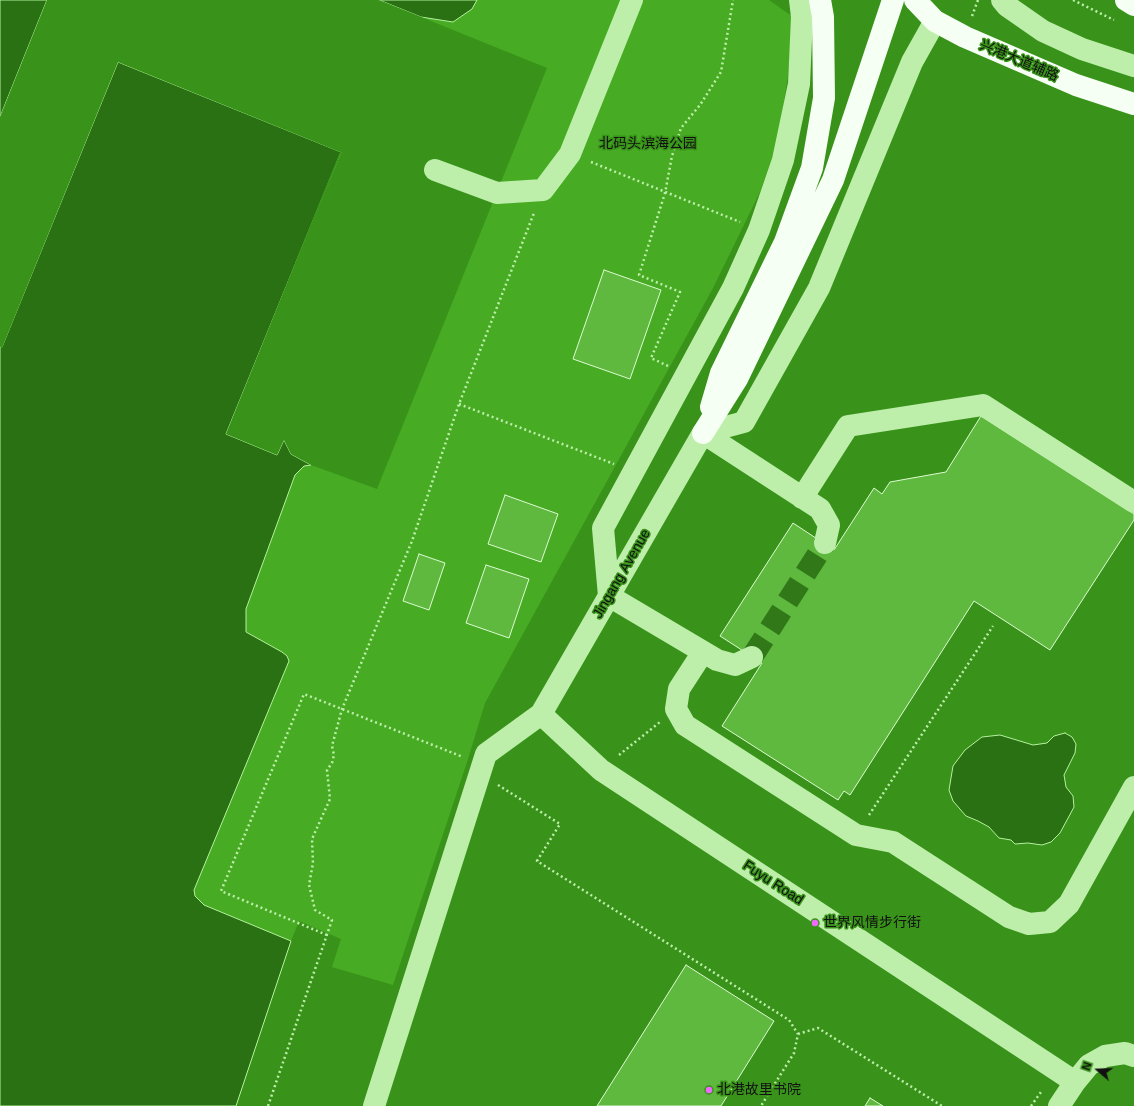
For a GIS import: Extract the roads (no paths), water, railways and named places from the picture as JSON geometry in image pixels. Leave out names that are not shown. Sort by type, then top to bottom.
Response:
[{"type":"main road","points":[[729,376],[785,242],[812,168],[824,98],[823,17],[820,0]]},
{"type":"main road","points":[[702,433],[729,376],[832,180],[893,0]]},
{"type":"main road","name":"兴港大道辅路","points":[[915,0],[935,21],[965,37],[1076,85],[1134,104]]},
{"type":"main road","points":[[1126,0],[1134,5]]},
{"type":"street","points":[[435,170],[496,193],[543,190],[570,154],[632,0]]},
{"type":"street","points":[[752,657],[735,665],[718,660],[609,596],[602,528],[733,288],[759,230],[783,160],[799,84],[802,17],[800,0]]},
{"type":"street","points":[[1002,0],[1008,6],[1043,30],[1082,49],[1134,66]]},
{"type":"street","points":[[702,433],[744,422],[748,415],[819,288],[912,62],[935,21]]},
{"type":"street","points":[[802,498],[848,426],[983,405],[1134,502]]},
{"type":"street","points":[[702,433],[820,509],[829,525],[825,543]]},
{"type":"street","name":"Jingang Avenue","points":[[541,714],[702,433]]},
{"type":"street","points":[[703,652],[679,689],[676,710],[685,725],[856,835],[893,842],[1009,917],[1029,924],[1050,922],[1068,904],[1134,787]]},
{"type":"street","points":[[374,1106],[486,754],[541,714]]},
{"type":"street","name":"Fuyu Road","points":[[541,714],[601,770],[1075,1082]]},
{"type":"street","points":[[1059,1106],[1075,1082],[1089,1065],[1105,1056],[1125,1053],[1134,1056]]},
{"type":"tunnel","points":[[752,657],[825,543]]},
{"type":"place","name":"世界风情步行街","points":[[815,923]]},
{"type":"place","name":"北港故里书院","points":[[709,1090]]},
{"type":"park label","name":"北码头滨海公园","points":[[648,144]]}]
